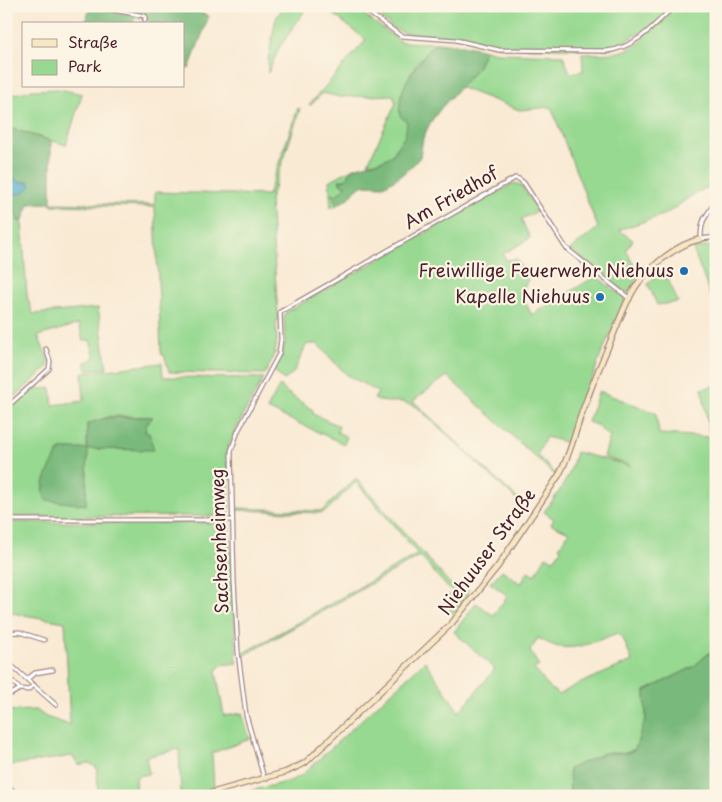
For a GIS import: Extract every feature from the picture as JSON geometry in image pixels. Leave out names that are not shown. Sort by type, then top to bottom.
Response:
[{"type":"street","points":[[93,6],[145,16],[145,20]]},
{"type":"street","points":[[360,6],[402,36],[456,40],[499,50],[607,52],[630,44],[646,33],[674,6]]},
{"type":"street","name":"Am Friedhof","points":[[280,312],[515,178],[524,183],[566,248],[630,299]]},
{"type":"street","points":[[716,199],[702,220],[701,239],[716,237]]},
{"type":"street","name":"Niehuuser Straße","points":[[200,796],[264,779],[296,768],[312,757],[370,700],[443,633],[490,577],[559,475],[566,462],[588,395],[639,281],[682,246],[701,239]]},
{"type":"street","name":"Sachsenheimweg","points":[[264,779],[244,706],[238,652],[232,520],[232,444],[279,354],[281,339],[280,312]]},
{"type":"street","points":[[6,408],[49,368],[50,362],[46,349]]},
{"type":"street","points":[[6,520],[232,520]]},
{"type":"street","points":[[6,633],[19,632],[44,640]]},
{"type":"street","points":[[6,661],[56,705]]},
{"type":"street","points":[[27,679],[35,673],[53,670]]},
{"type":"street","points":[[6,675],[20,689]]},
{"type":"street","points":[[6,694],[11,694],[20,689],[28,690],[34,685]]},
{"type":"street","points":[[6,784],[16,796]]},
{"type":"street","points":[[6,796],[11,791]]},
{"type":"green space","points":[[134,6],[186,6],[186,8],[209,16],[189,69],[185,67],[185,22],[149,22],[135,17],[134,22],[85,22],[91,7],[132,15]]},
{"type":"green space","points":[[285,6],[308,6],[279,48],[268,73],[268,60],[275,22]]},
{"type":"green space","points":[[323,6],[352,6],[401,42],[435,43],[416,64],[400,97],[406,118],[407,134],[395,152],[385,159],[368,163],[396,103],[393,95],[340,97],[322,93],[309,105],[366,40]]},
{"type":"green space","points":[[367,6],[646,6],[662,9],[665,6],[716,6],[716,187],[713,193],[706,188],[666,214],[619,230],[633,240],[626,250],[639,275],[629,292],[624,292],[570,250],[598,228],[551,107],[519,110],[459,87],[477,68],[485,50],[497,53],[563,55],[570,73],[583,71],[582,53],[616,53],[638,44],[645,38],[639,33],[609,49],[501,47],[464,37],[404,33],[393,28]]},
{"type":"green space","points":[[435,43],[463,45],[485,50],[477,68],[430,123],[423,138],[420,157],[412,166],[384,186],[364,185],[356,189],[349,198],[337,205],[332,194],[336,195],[347,186],[341,184],[339,180],[344,180],[352,169],[379,162],[389,157],[403,139],[407,122],[400,116],[400,105],[405,85],[409,76]]},
{"type":"green space","points":[[59,89],[82,94],[66,145],[6,127],[6,96],[32,90]]},
{"type":"green space","points":[[298,108],[300,109],[270,200],[278,320],[276,321],[276,348],[269,366],[265,374],[169,372],[165,357],[161,352],[155,207],[51,205],[51,203],[155,205],[155,192],[268,195]]},
{"type":"green space","points":[[6,127],[51,141],[51,203],[29,204],[22,222],[18,221],[14,208],[10,204],[6,206],[6,191],[30,182],[19,182],[9,174],[6,177]]},
{"type":"green space","points":[[352,169],[347,178],[339,182],[347,186],[334,198],[337,205],[331,208],[329,181]]},
{"type":"green space","points":[[514,183],[521,185],[538,211],[521,219],[530,238],[503,254],[506,260],[517,259],[528,280],[520,293],[532,315],[596,276],[624,298],[625,301],[602,352],[568,443],[546,437],[537,455],[556,476],[447,376],[413,401],[522,505],[417,407],[411,404],[384,402],[374,399],[378,392],[347,375],[317,344],[307,344],[295,369],[284,380],[273,370],[285,345],[284,317],[286,312]]},
{"type":"green space","points":[[10,204],[14,208],[18,221],[22,222],[27,296],[33,314],[98,308],[107,368],[87,370],[85,362],[95,358],[90,340],[83,341],[79,324],[38,336],[49,361],[47,368],[6,405],[6,206]]},
{"type":"green space","points":[[716,245],[716,296],[711,297],[693,249]]},
{"type":"green space","points":[[663,268],[678,302],[657,305],[648,284]]},
{"type":"green space","points":[[162,363],[163,377],[264,378],[244,413],[229,445],[229,516],[6,517],[6,412],[37,382],[40,389],[51,388],[53,405],[84,401],[82,373]],"holes":[[[113,416],[152,417],[146,425],[145,432],[88,449],[87,424]],[[62,449],[87,450],[46,500],[44,494],[45,481]]]},
{"type":"green space","points":[[280,385],[286,392],[313,410],[313,414],[339,426],[337,432],[347,437],[344,444],[267,409]]},
{"type":"green space","points":[[716,385],[716,647],[693,667],[645,691],[646,718],[635,749],[627,753],[604,753],[570,769],[570,796],[230,796],[290,781],[302,775],[425,661],[459,712],[495,669],[454,632],[476,603],[493,615],[508,596],[490,583],[502,570],[521,584],[528,571],[535,575],[546,556],[553,560],[561,550],[559,548],[569,532],[551,524],[554,519],[544,512],[564,484],[576,452],[631,466],[604,457],[610,436],[603,432],[599,426],[588,422],[599,391],[656,413],[659,434],[710,437],[702,389]],"holes":[[[617,633],[623,638],[632,661],[574,686],[559,695],[549,687],[534,669],[539,666],[530,651],[538,638],[554,646],[567,648],[589,644]]]},
{"type":"green space","points":[[109,417],[153,417],[146,425],[145,432],[149,433],[154,450],[88,449],[86,505],[46,500],[43,489],[50,468],[59,451],[87,449],[87,424]]},
{"type":"green space","points":[[356,478],[451,585],[469,589],[465,599],[453,614],[443,604],[453,591],[448,588],[420,556],[245,655],[244,653],[418,554],[356,482],[326,511],[320,513],[236,510],[237,508],[322,511]]},
{"type":"green space","points":[[6,522],[229,523],[237,663],[221,665],[216,671],[224,716],[242,713],[250,739],[212,753],[214,790],[181,796],[179,749],[146,757],[149,774],[138,776],[135,781],[136,791],[123,794],[122,796],[91,796],[98,788],[97,768],[89,763],[79,765],[72,756],[6,766],[6,711],[36,710],[46,717],[70,725],[65,622],[6,612]]},
{"type":"green space","points":[[716,647],[716,796],[570,796],[569,769],[604,753],[627,753],[635,749],[646,718],[645,691],[693,667]]},
{"type":"water","points":[[9,174],[19,182],[30,182],[30,187],[20,194],[7,192],[6,177]]},
{"type":"place","name":"Freiwillige Feuerwehr Niehuus","points":[[684,271]]},
{"type":"place","name":"Kapelle Niehuus","points":[[600,297]]}]
